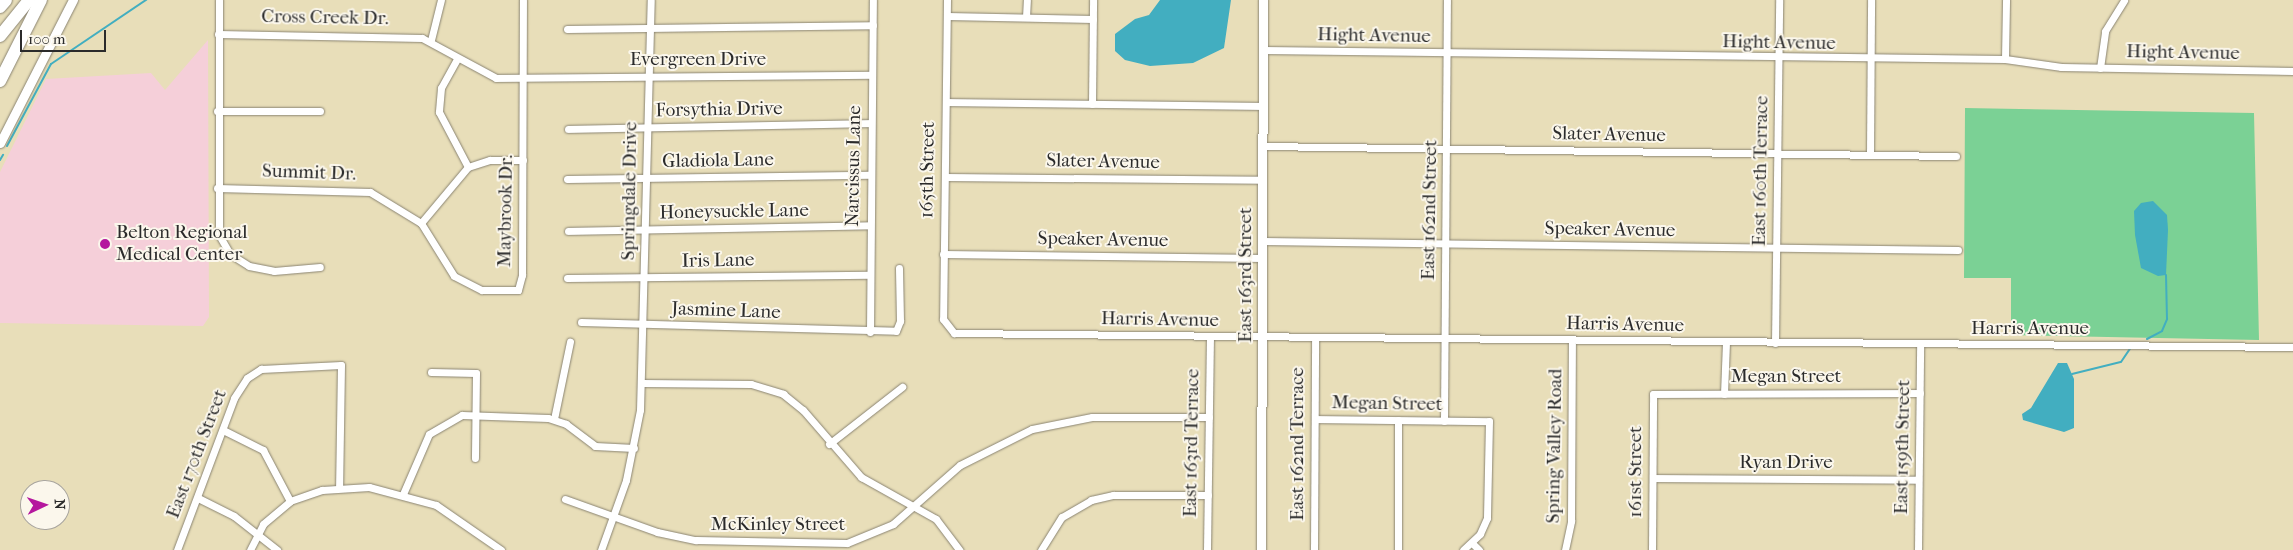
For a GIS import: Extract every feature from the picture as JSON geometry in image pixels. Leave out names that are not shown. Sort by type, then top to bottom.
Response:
[{"type":"highway","points":[[0,7],[6,0]]},
{"type":"highway","points":[[0,36],[29,0]]},
{"type":"highway","points":[[0,81],[41,0]]},
{"type":"street","points":[[0,143],[73,0]]},
{"type":"street","points":[[219,0],[217,230],[235,257],[263,271],[320,267]]},
{"type":"street","points":[[431,40],[441,0]]},
{"type":"street","name":"Maybrook Dr.","points":[[421,223],[454,276],[482,290],[518,290],[523,160],[523,0]]},
{"type":"street","name":"Springdale Drive","points":[[601,550],[614,516],[634,448],[642,383],[651,0]]},
{"type":"street","name":"Narcissus Lane","points":[[870,332],[873,0]]},
{"type":"street","name":"165th Street","points":[[947,0],[943,319],[948,329],[957,333]]},
{"type":"street","points":[[1026,17],[1027,0]]},
{"type":"street","points":[[1092,104],[1093,0]]},
{"type":"street","name":"East 163rd Street","points":[[1261,550],[1264,0]]},
{"type":"street","name":"East 162nd Street","points":[[1444,421],[1447,0]]},
{"type":"street","name":"East 160th Terrace","points":[[1776,343],[1779,0]]},
{"type":"street","points":[[1870,155],[1871,0]]},
{"type":"street","points":[[2005,59],[2006,0]]},
{"type":"street","points":[[2100,68],[2105,31],[2124,0]]},
{"type":"street","points":[[947,16],[1093,19]]},
{"type":"street","points":[[567,29],[873,25]]},
{"type":"street","name":"Cross Creek Dr.","points":[[218,34],[392,35],[431,40]]},
{"type":"street","name":"Evergreen Drive","points":[[431,40],[457,59],[486,76],[524,79],[649,76],[872,75]]},
{"type":"street","name":"Hight Avenue","points":[[1263,50],[1778,59],[2005,59],[2100,68],[2293,71]]},
{"type":"street","points":[[457,59],[441,88],[439,112],[468,167]]},
{"type":"street","points":[[946,102],[1263,106]]},
{"type":"street","points":[[217,111],[320,111]]},
{"type":"street","name":"Forsythia Drive","points":[[568,129],[871,123]]},
{"type":"street","name":"Slater Avenue","points":[[1262,146],[1956,156]]},
{"type":"street","points":[[421,223],[468,167],[490,160],[523,160]]},
{"type":"street","name":"Gladiola Lane","points":[[567,179],[870,175]]},
{"type":"street","name":"Slater Avenue","points":[[945,176],[1262,180]]},
{"type":"street","name":"Summit Dr.","points":[[217,188],[350,188],[370,192],[421,223]]},
{"type":"street","name":"Honeysuckle Lane","points":[[568,231],[870,225]]},
{"type":"street","name":"Speaker Avenue","points":[[1263,241],[1446,245],[1958,250]]},
{"type":"street","name":"Speaker Avenue","points":[[943,254],[1263,258]]},
{"type":"street","name":"Jasmine Lane","points":[[581,322],[870,332],[899,328],[899,268]]},
{"type":"street","name":"Iris Lane","points":[[567,278],[870,275]]},
{"type":"street","name":"Harris Avenue","points":[[957,333],[1315,339],[2293,347]]},
{"type":"street","name":"East 163rd Terrace","points":[[1207,550],[1210,337]]},
{"type":"street","name":"East 162nd Terrace","points":[[1314,550],[1315,339]]},
{"type":"street","name":"Spring Valley Road","points":[[1564,550],[1571,521],[1572,341]]},
{"type":"street","points":[[554,420],[570,342]]},
{"type":"street","points":[[1724,394],[1726,342]]},
{"type":"street","name":"East 159th Street","points":[[1918,550],[1920,345]]},
{"type":"street","name":"East 170th Street","points":[[177,550],[234,398],[253,373],[279,366],[340,366],[339,488]]},
{"type":"street","points":[[431,372],[476,373],[475,458]]},
{"type":"street","points":[[642,383],[751,384],[774,390],[800,407],[829,444],[873,487],[943,524],[959,550]]},
{"type":"street","points":[[829,444],[902,387]]},
{"type":"street","name":"Megan Street","points":[[1653,394],[1920,393]]},
{"type":"street","name":"161st Street","points":[[1652,550],[1653,394]]},
{"type":"street","points":[[404,494],[429,434],[448,420],[475,415],[554,420],[596,446],[634,448]]},
{"type":"street","name":"McKinley Street","points":[[565,499],[657,532],[713,543],[847,543],[881,531],[912,508],[960,464],[1032,429],[1092,417],[1209,417]]},
{"type":"street","name":"Megan Street","points":[[1315,419],[1489,421],[1489,509],[1485,526],[1472,543]]},
{"type":"street","points":[[1398,420],[1398,550]]},
{"type":"street","points":[[223,430],[263,450],[290,501]]},
{"type":"street","name":"Ryan Drive","points":[[1653,478],[1918,480]]},
{"type":"street","points":[[250,550],[257,534],[290,501],[339,488],[369,487],[404,494],[450,512],[501,550]]},
{"type":"street","points":[[1041,550],[1062,517],[1091,500],[1113,495],[1208,495]]},
{"type":"street","points":[[198,498],[257,534],[277,550]]},
{"type":"street","points":[[1463,550],[1472,543],[1479,550]]},
{"type":"shaded area","name":"Belton Regional Medical Center","points":[[208,40],[209,317],[203,326],[0,323],[0,172],[46,79],[151,73],[165,90]]},
{"type":"green space","points":[[1965,108],[2254,113],[2259,340],[2011,335],[2011,278],[1964,278]]},
{"type":"water","points":[[1160,0],[1231,0],[1224,48],[1193,63],[1150,66],[1125,60],[1115,51],[1115,34],[1135,19],[1149,15]]},
{"type":"water","points":[[2153,201],[2167,215],[2168,230],[2166,275],[2158,276],[2141,268],[2135,235],[2134,211],[2141,203]]},
{"type":"water","points":[[2058,363],[2067,363],[2074,379],[2074,428],[2064,432],[2023,420],[2022,414],[2031,408]]},
{"type":"waterway","points":[[7,146],[51,64],[146,0]]},
{"type":"waterway","points":[[0,160],[3,155]]},
{"type":"waterway","points":[[2147,339],[2162,331],[2167,319],[2166,275]]},
{"type":"waterway","points":[[2072,374],[2121,362],[2131,347]]},
{"type":"place","name":"Belton Regional Medical Center","points":[[105,244]]}]
